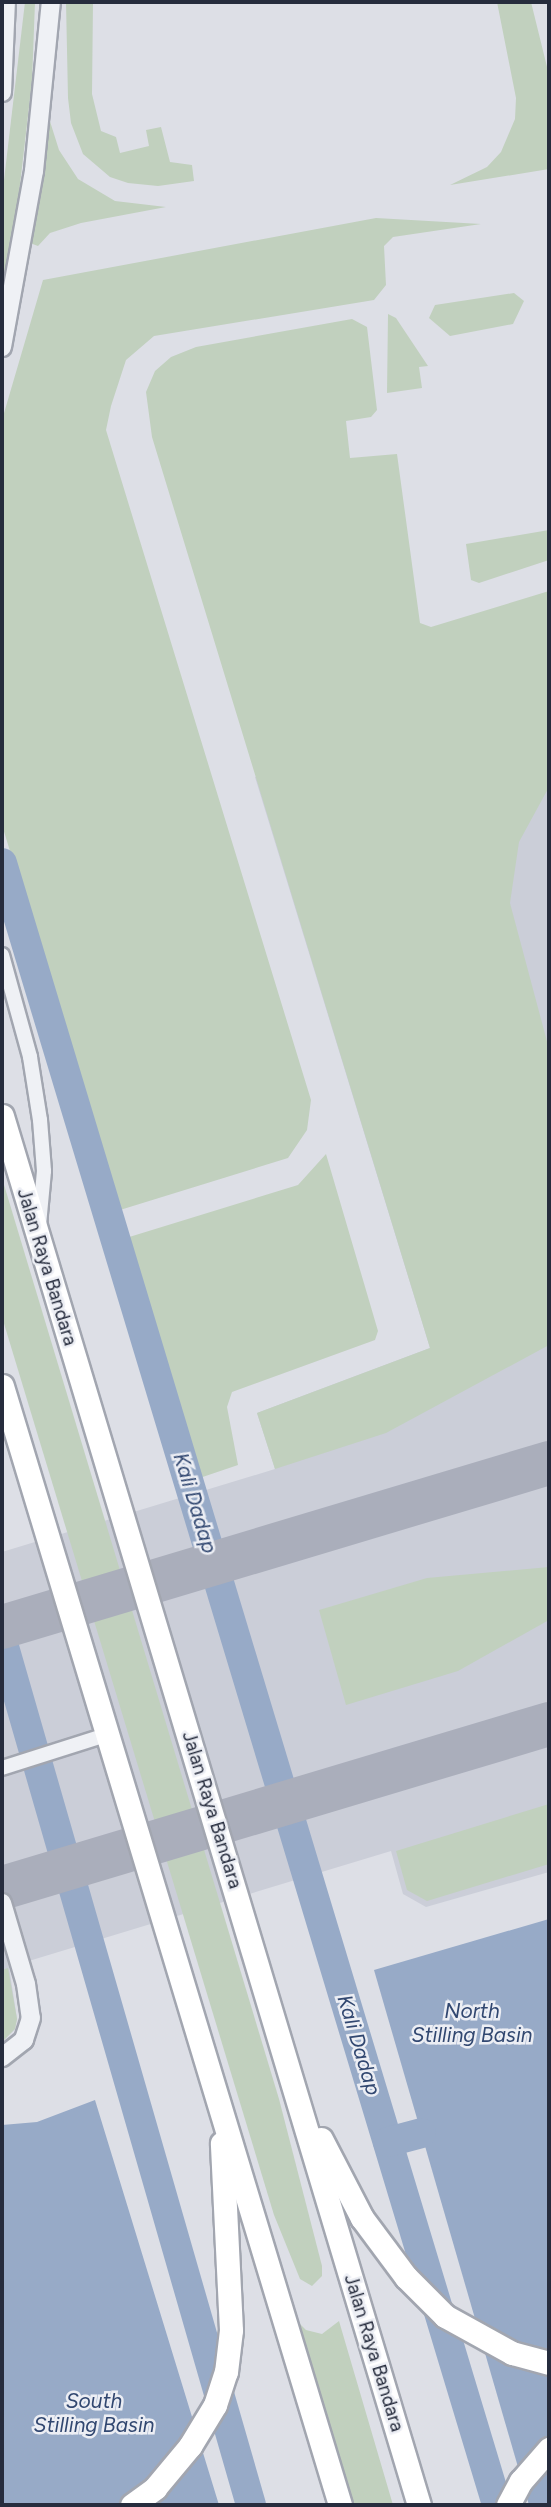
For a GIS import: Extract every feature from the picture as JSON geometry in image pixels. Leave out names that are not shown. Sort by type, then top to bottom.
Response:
[{"type":"main road","name":"Jalan Raya Bandara","points":[[2,1116],[419,2505]]},
{"type":"main road","points":[[2,1386],[340,2505]]},
{"type":"main road","points":[[293,2083],[343,2183],[406,2277],[445,2316],[512,2353],[549,2363]]},
{"type":"main road","points":[[132,2505],[155,2488],[190,2446],[215,2405],[226,2372],[231,2330],[220,2108]]},
{"type":"main road","points":[[508,2505],[521,2481],[549,2449]]},
{"type":"street","points":[[2,15],[5,2]]},
{"type":"street","points":[[2,92],[5,2]]},
{"type":"street","points":[[2,347],[34,171],[51,2]]},
{"type":"street","points":[[2,955],[30,1057],[40,1120],[44,1171],[38,1238]]},
{"type":"street","points":[[7,1765],[106,1735]]},
{"type":"street","points":[[2,1903],[26,1984],[31,2018],[24,2040],[2,2057]]},
{"type":"shaded area","points":[[549,693],[549,1872],[426,1907],[403,1894],[391,1851],[9,1967],[17,2019],[15,2029],[2,2042],[2,1552],[275,1469],[257,1413],[430,1348],[255,777]]},
{"type":"green space","points":[[25,2],[35,2],[32,81],[16,219],[2,284],[2,197]]},
{"type":"green space","points":[[66,2],[93,2],[92,94],[101,131],[116,137],[120,153],[149,146],[146,130],[161,127],[170,162],[192,165],[194,181],[158,186],[128,183],[110,177],[83,154],[71,123],[68,98]]},
{"type":"green space","points":[[497,2],[531,2],[549,75],[549,169],[450,185],[487,167],[501,152],[515,119],[516,98]]},
{"type":"green space","points":[[48,115],[59,150],[78,179],[115,201],[166,207],[81,223],[50,233],[38,246],[30,243]]},
{"type":"green space","points":[[376,218],[481,224],[393,237],[384,246],[386,285],[374,300],[154,336],[126,360],[111,406],[106,430],[311,1100],[307,1130],[288,1158],[120,1210],[2,825],[2,420],[43,280]]},
{"type":"green space","points":[[514,293],[524,301],[513,324],[450,336],[429,318],[435,305]]},
{"type":"green space","points":[[388,314],[396,318],[428,366],[419,367],[422,388],[387,393]]},
{"type":"green space","points":[[352,319],[367,327],[377,410],[371,417],[346,421],[350,458],[397,454],[420,623],[431,627],[549,591],[549,787],[519,842],[510,903],[549,1049],[549,1345],[386,1433],[275,1469],[257,1413],[430,1348],[152,437],[146,392],[155,371],[171,357],[196,347]]},
{"type":"green space","points":[[549,530],[549,560],[479,583],[471,580],[466,544]]},
{"type":"green space","points":[[326,1154],[378,1331],[375,1340],[232,1392],[227,1407],[238,1465],[182,1484],[113,1242],[298,1185]]},
{"type":"green space","points":[[2,1178],[279,2099],[322,2266],[322,2276],[312,2286],[300,2279],[274,2215],[2,1317]]},
{"type":"green space","points":[[549,1567],[549,1620],[458,1671],[346,1705],[319,1610],[427,1578]]},
{"type":"green space","points":[[549,1804],[549,1864],[427,1901],[407,1890],[396,1851]]},
{"type":"green space","points":[[8,1968],[17,2019],[15,2029],[2,2042],[2,1970]]},
{"type":"green space","points":[[297,2321],[306,2330],[322,2334],[339,2321],[393,2505],[352,2505]]},
{"type":"water","name":"North Stilling Basin","points":[[549,1919],[549,2505],[529,2505],[374,1970]]},
{"type":"water","name":"South Stilling Basin","points":[[95,2100],[219,2505],[2,2505],[2,2125],[37,2122]]},
{"type":"waterway","name":"Kali Dadap","points":[[2,863],[497,2505]]},
{"type":"waterway","name":"Kali Dadap","points":[[2,1640],[251,2505]]},
{"type":"waterway","name":"Kali Dadap","points":[[388,2142],[421,2133]]},
{"type":"taxiway","points":[[2,1627],[549,1463]]},
{"type":"taxiway","points":[[2,1888],[549,1724]]}]
